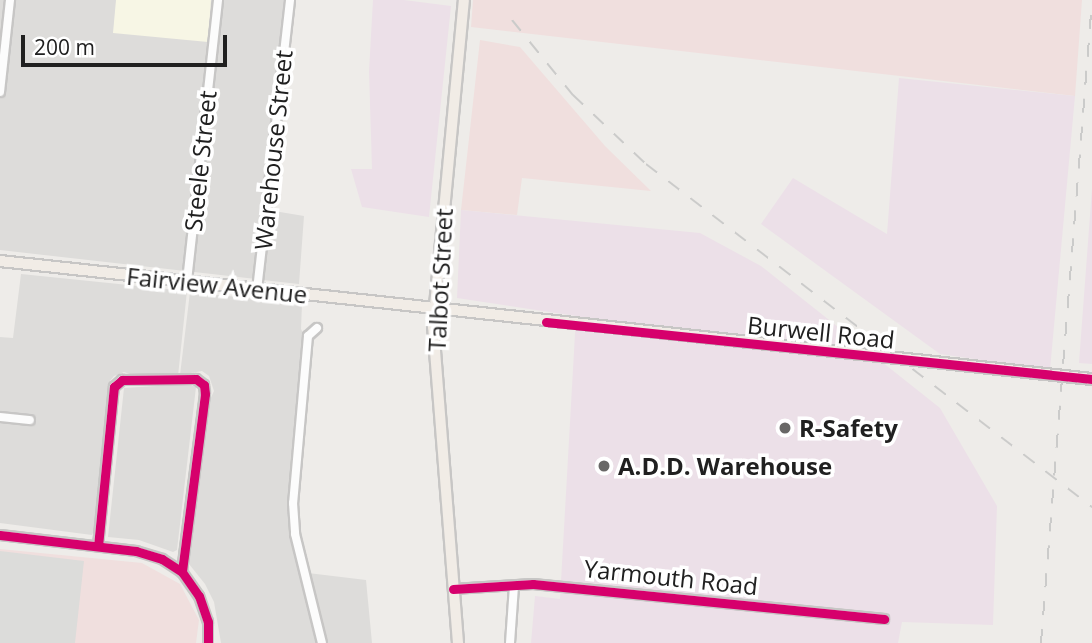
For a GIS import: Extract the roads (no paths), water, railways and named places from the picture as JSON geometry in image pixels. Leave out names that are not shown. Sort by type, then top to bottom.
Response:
[{"type":"main road","name":"Talbot Street","points":[[457,643],[434,352],[435,310],[464,0]]},
{"type":"main road","name":"Fairview Avenue","points":[[0,261],[435,310]]},
{"type":"main road","name":"Burwell Road","points":[[435,310],[1092,379]]},
{"type":"street","points":[[0,92],[10,0]]},
{"type":"street","name":"Steele Street","points":[[187,281],[218,0]]},
{"type":"street","name":"Warehouse Street","points":[[257,289],[290,0]]},
{"type":"street","points":[[317,328],[308,337],[293,503],[295,534],[322,643]]},
{"type":"street","points":[[97,546],[114,387],[122,380],[196,379],[205,389],[182,572]]},
{"type":"street","points":[[0,416],[30,420]]},
{"type":"street","points":[[0,535],[148,554],[182,572],[204,609],[208,643]]},
{"type":"street","points":[[510,643],[514,586]]},
{"type":"street","name":"Yarmouth Road","points":[[453,589],[561,586],[884,619]]},
{"type":"railway","points":[[1041,643],[1092,1]]},
{"type":"railway","points":[[512,20],[573,95],[646,164],[1092,507]]},
{"type":"place","name":"R-Safety","points":[[785,428]]},
{"type":"place","name":"A.D.D. Warehouse","points":[[604,466]]}]
